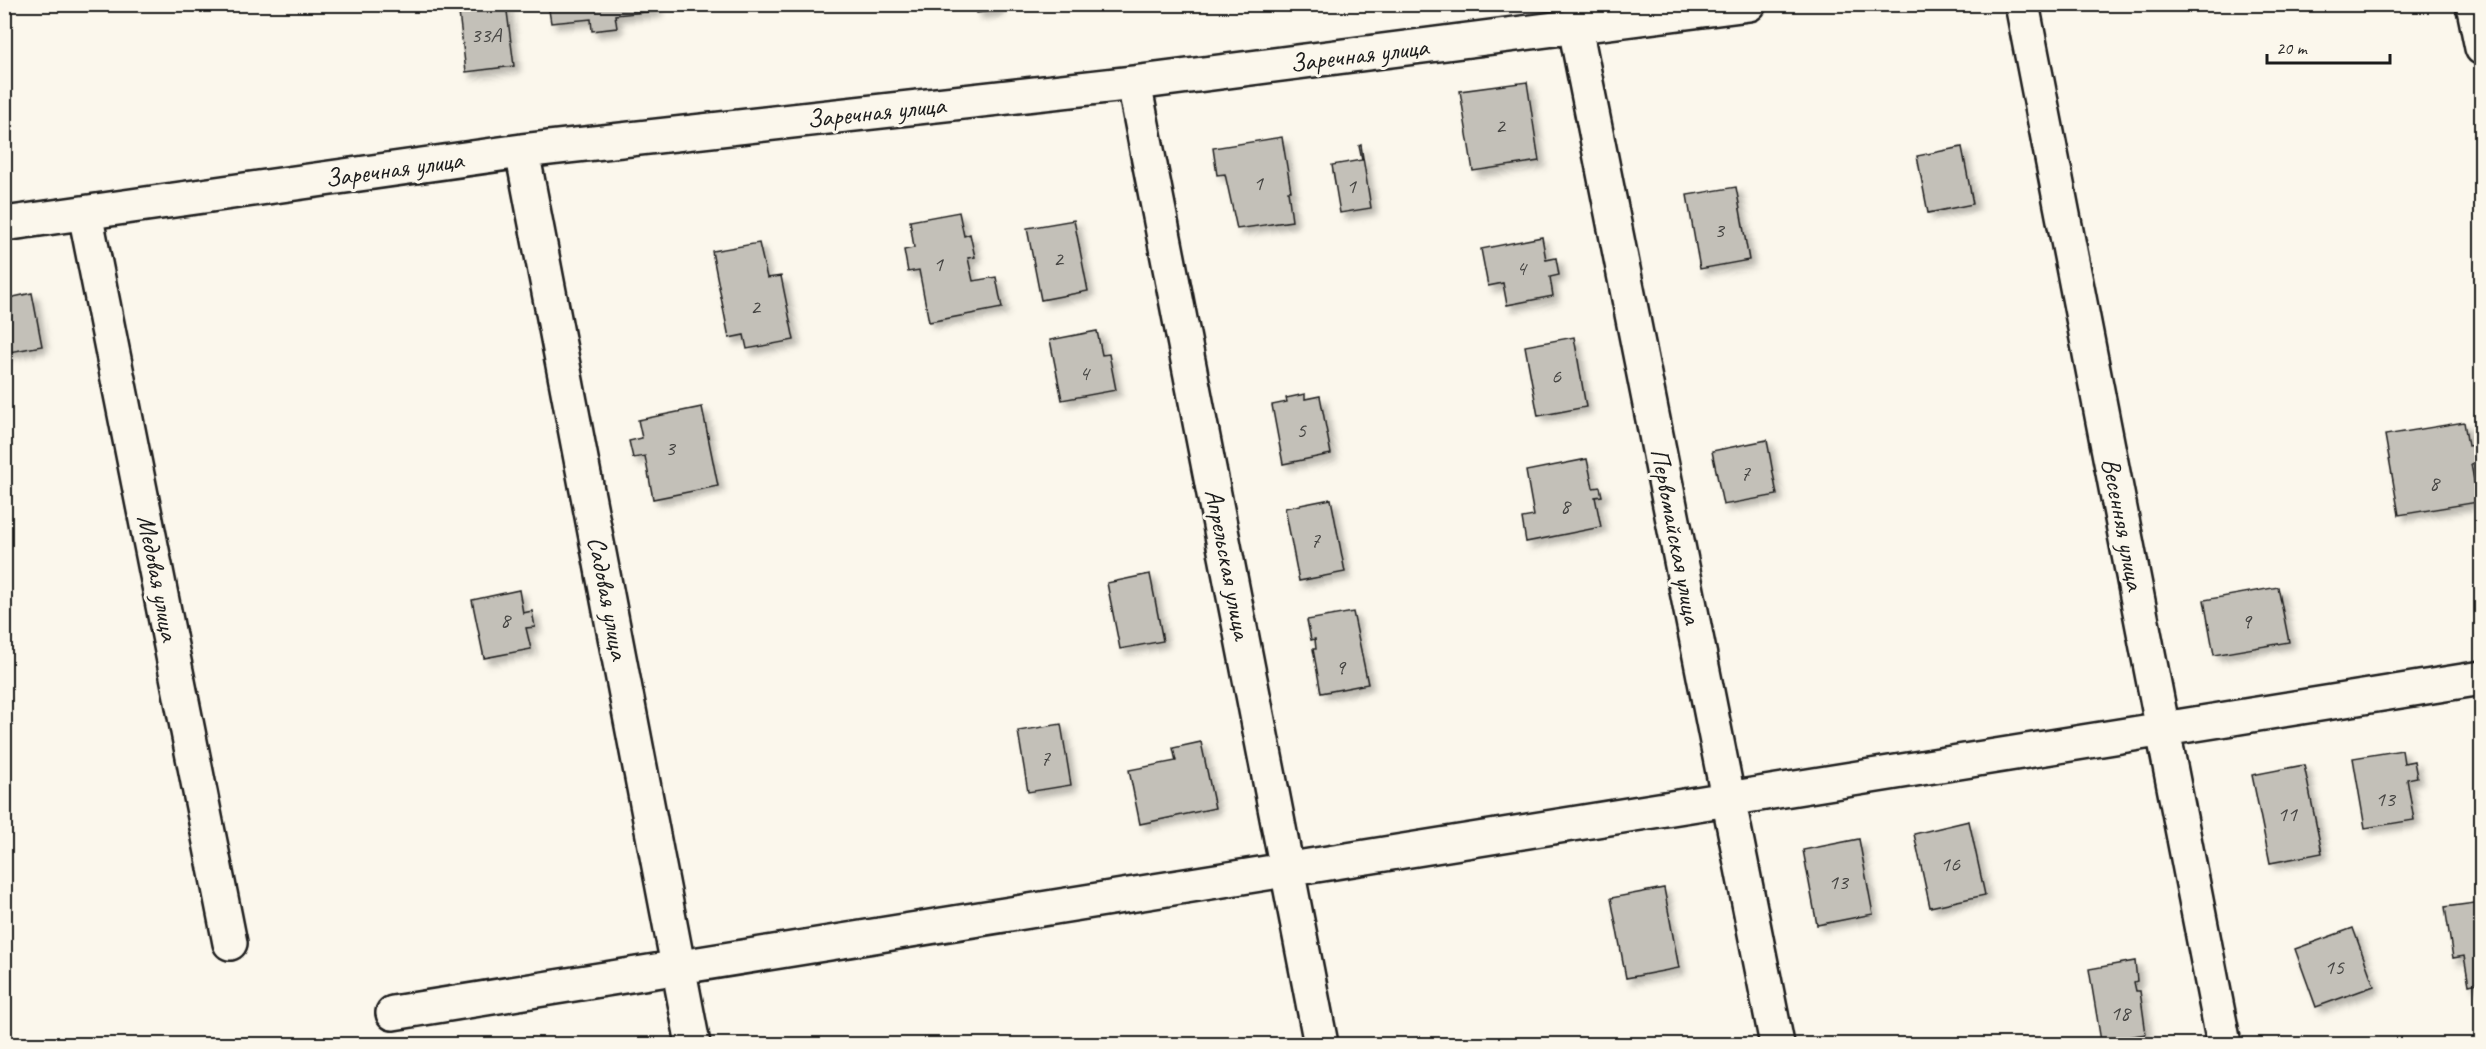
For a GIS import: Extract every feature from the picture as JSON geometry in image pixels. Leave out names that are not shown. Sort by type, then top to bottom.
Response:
[{"type":"street","name":"Заречная улица","points":[[4,224],[522,151],[1134,83],[1749,4]]},
{"type":"street","name":"Весенняя улица","points":[[2022,4],[2224,1044]]},
{"type":"street","points":[[2473,4],[2481,48]]},
{"type":"street","name":"Первомайская улица","points":[[1575,27],[1777,1044]]},
{"type":"street","name":"Апрельская улица","points":[[1134,83],[1321,1044]]},
{"type":"street","name":"Садовая улица","points":[[522,151],[693,1044]]},
{"type":"street","name":"Медовая улица","points":[[85,213],[230,943]]},
{"type":"street","points":[[393,1013],[2481,678]]},
{"type":"building","points":[[458,4],[506,4],[514,66],[466,72]]},
{"type":"building","points":[[548,4],[655,4],[656,11],[615,15],[617,28],[592,31],[591,19],[551,23]]},
{"type":"building","points":[[975,4],[998,4],[998,10],[977,13]]},
{"type":"building","points":[[1527,82],[1539,161],[1473,171],[1460,91]]},
{"type":"building","points":[[1282,137],[1291,191],[1288,191],[1292,221],[1237,229],[1225,174],[1217,175],[1213,148]]},
{"type":"building","points":[[1361,145],[1371,208],[1340,213],[1332,165],[1362,160],[1359,146]]},
{"type":"building","points":[[1962,147],[1973,204],[1928,213],[1917,156]]},
{"type":"building","points":[[1736,187],[1749,260],[1700,269],[1687,195]]},
{"type":"building","points":[[959,212],[964,236],[970,234],[975,257],[968,258],[973,281],[996,277],[1002,308],[929,322],[919,270],[908,272],[904,250],[914,248],[910,221]]},
{"type":"building","points":[[1074,220],[1088,291],[1041,300],[1027,228]]},
{"type":"building","points":[[1542,237],[1546,260],[1556,258],[1559,275],[1550,277],[1553,296],[1507,305],[1503,283],[1488,286],[1481,249]]},
{"type":"building","points":[[759,243],[767,278],[781,276],[794,340],[747,349],[744,335],[729,338],[712,251]]},
{"type":"building","points":[[32,293],[42,346],[4,353],[4,299]]},
{"type":"building","points":[[1097,331],[1102,355],[1109,354],[1116,390],[1062,400],[1050,340]]},
{"type":"building","points":[[1574,337],[1586,407],[1538,416],[1525,346]]},
{"type":"building","points":[[1305,394],[1305,399],[1320,396],[1331,454],[1283,464],[1272,405],[1287,402],[1286,398]]},
{"type":"building","points":[[702,407],[718,486],[653,499],[645,456],[633,458],[629,441],[642,438],[638,420]]},
{"type":"building","points":[[2464,422],[2468,446],[2481,444],[2482,462],[2471,464],[2478,502],[2399,515],[2385,435]]},
{"type":"building","points":[[1767,440],[1777,495],[1723,505],[1712,451]]},
{"type":"building","points":[[1587,459],[1593,488],[1600,487],[1602,496],[1595,497],[1601,527],[1526,542],[1522,518],[1534,516],[1526,471]]},
{"type":"building","points":[[1331,499],[1345,572],[1299,581],[1285,508]]},
{"type":"building","points":[[1150,574],[1163,641],[1120,649],[1107,583]]},
{"type":"building","points":[[2278,587],[2289,642],[2214,655],[2204,600]]},
{"type":"building","points":[[519,590],[523,613],[532,611],[535,627],[526,628],[531,649],[484,658],[472,600]]},
{"type":"building","points":[[1353,612],[1368,684],[1321,693],[1313,649],[1316,649],[1315,639],[1311,640],[1307,620]]},
{"type":"building","points":[[1061,724],[1071,785],[1028,792],[1018,731]]},
{"type":"building","points":[[1201,742],[1215,808],[1140,824],[1129,770],[1176,761],[1173,748]]},
{"type":"building","points":[[2402,750],[2404,763],[2414,761],[2417,777],[2407,779],[2414,820],[2365,828],[2353,758]]},
{"type":"building","points":[[2304,765],[2322,853],[2270,863],[2252,775]]},
{"type":"building","points":[[1969,821],[1985,895],[1930,907],[1914,834]]},
{"type":"building","points":[[1859,839],[1873,914],[1817,925],[1803,850]]},
{"type":"building","points":[[1664,888],[1679,968],[1626,978],[1611,898]]},
{"type":"building","points":[[2482,902],[2482,982],[2469,985],[2464,956],[2453,958],[2445,907]]},
{"type":"building","points":[[2353,928],[2374,986],[2316,1007],[2295,949]]},
{"type":"building","points":[[2135,961],[2137,981],[2134,982],[2136,991],[2140,991],[2146,1034],[2101,1041],[2089,969]]}]
